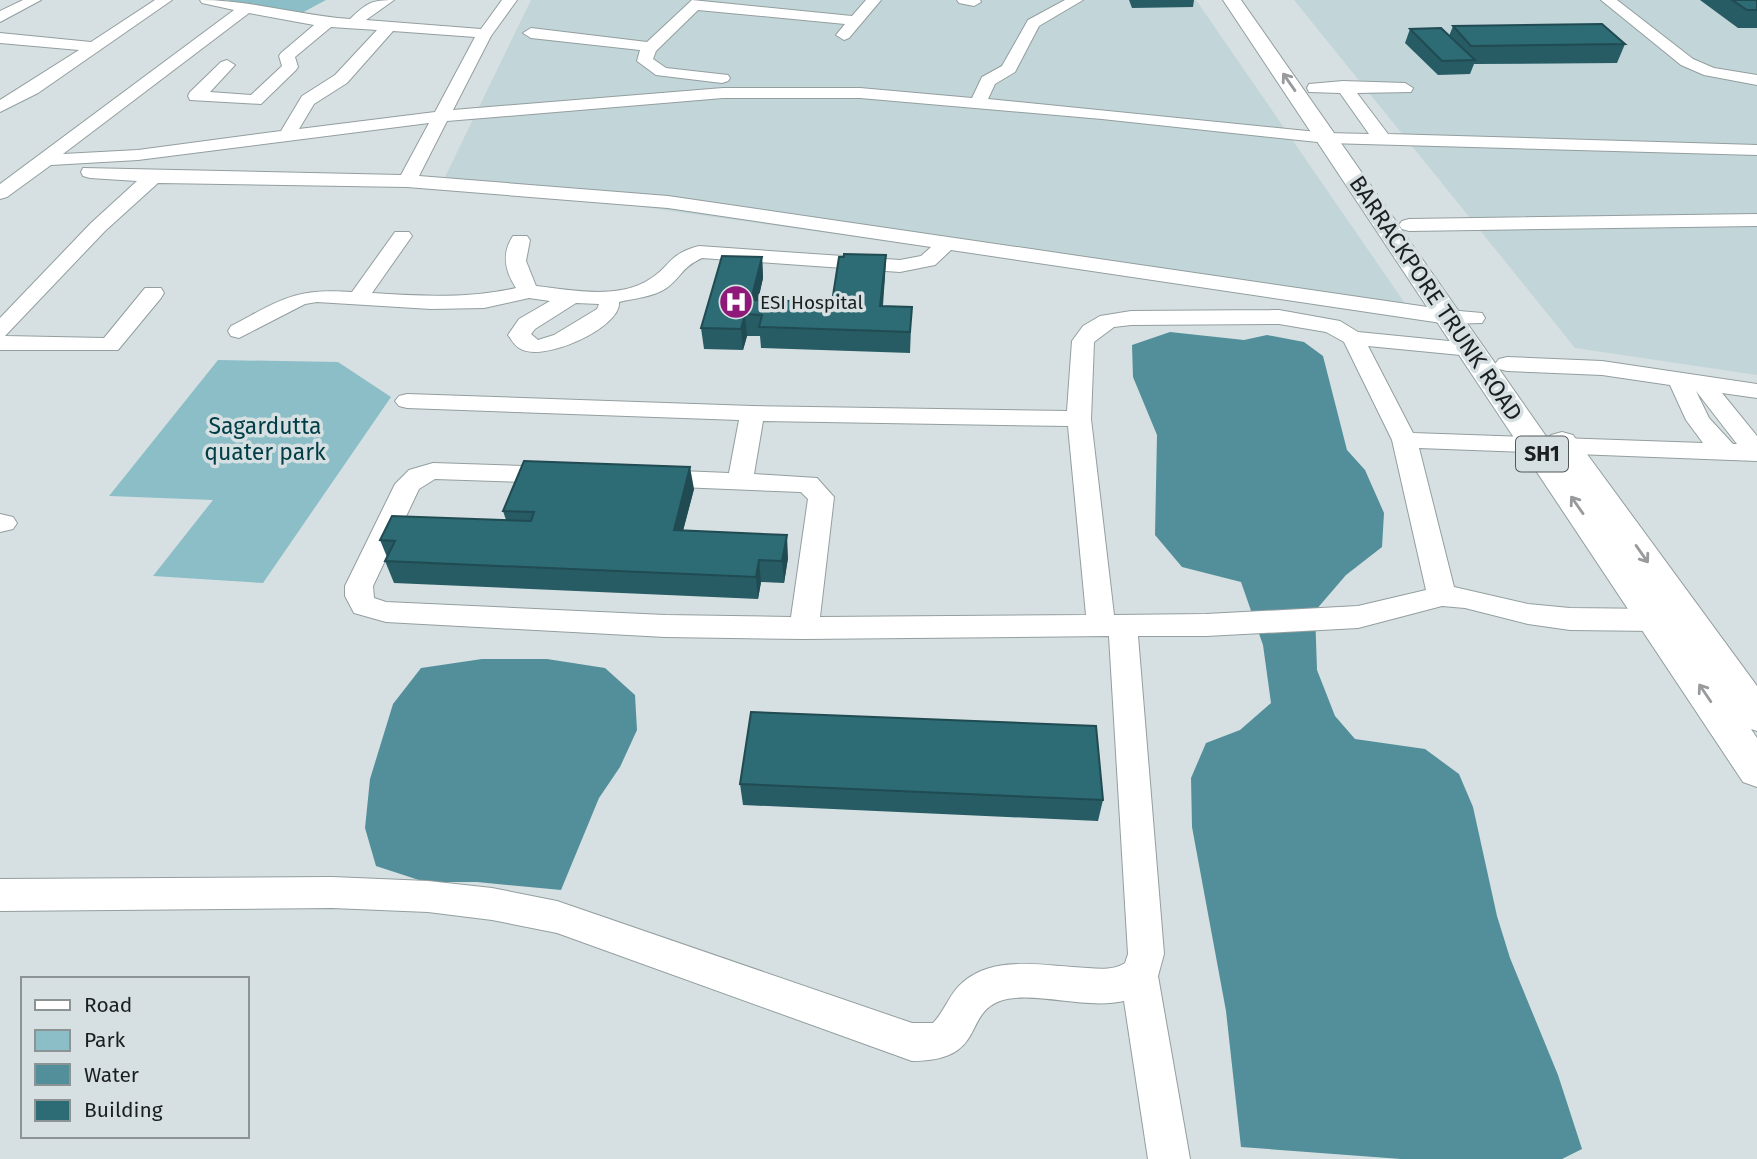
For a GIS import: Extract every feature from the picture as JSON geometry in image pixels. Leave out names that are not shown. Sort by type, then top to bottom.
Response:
[{"type":"main road","name":"BARRACKPORE TRUNK ROAD","points":[[1232,0],[1409,225],[1461,317],[1471,349],[1551,447],[1749,728],[1757,770]]},
{"type":"main road","name":"BARRACKPORE TRUNK ROAD","points":[[1252,0],[1315,88],[1338,138],[1461,317],[1507,364],[1551,447],[1656,620],[1749,728]]},
{"type":"street","points":[[0,17],[34,0]]},
{"type":"street","points":[[0,107],[32,89],[165,0]]},
{"type":"street","points":[[207,0],[244,9],[327,22],[463,31],[484,35]]},
{"type":"street","points":[[353,24],[371,6],[387,0]]},
{"type":"street","points":[[407,181],[484,35],[510,0]]},
{"type":"street","points":[[844,36],[874,0]]},
{"type":"street","points":[[978,102],[988,81],[1009,69],[1033,23],[1076,0]]},
{"type":"street","points":[[1608,0],[1687,62],[1710,72],[1757,80]]},
{"type":"street","points":[[757,80],[662,72],[645,61],[644,56],[698,2],[856,21]]},
{"type":"street","points":[[0,192],[244,9]]},
{"type":"street","points":[[226,65],[195,96],[255,100],[289,67],[287,56],[327,22]]},
{"type":"street","points":[[288,136],[293,122],[308,100],[321,89],[341,79],[388,27]]},
{"type":"street","points":[[531,33],[651,47]]},
{"type":"street","points":[[0,38],[93,47]]},
{"type":"street","points":[[1343,86],[1382,139]]},
{"type":"street","points":[[1315,88],[1405,88]]},
{"type":"street","points":[[11,166],[138,155],[556,105],[723,93],[860,93],[1338,138],[1757,150]]},
{"type":"street","points":[[38,164],[153,177],[407,181],[668,202],[1461,317]]},
{"type":"street","points":[[2,330],[98,227],[153,177]]},
{"type":"street","points":[[1409,225],[1757,220]]},
{"type":"street","points":[[358,298],[402,236]]},
{"type":"street","points":[[520,240],[514,258],[515,269],[529,292]]},
{"type":"street","points":[[239,331],[307,297],[416,303],[481,303],[529,292],[606,298],[651,288],[662,281],[679,261],[699,252],[900,266],[928,261],[945,244]]},
{"type":"street","points":[[2,330],[110,345],[153,293]]},
{"type":"street","points":[[572,297],[520,329],[522,340],[535,348],[550,346],[607,312],[610,304],[606,298]]},
{"type":"street","points":[[1169,1159],[1139,975],[1146,954],[1112,625],[1079,419],[1083,341],[1091,331],[1108,321],[1143,317],[1279,317],[1332,326],[1353,338],[1471,349]]},
{"type":"street","points":[[1353,338],[1404,440],[1442,596]]},
{"type":"street","points":[[1507,364],[1579,366],[1757,391]]},
{"type":"street","points":[[1691,381],[1693,414],[1703,429],[1727,453]]},
{"type":"street","points":[[1691,381],[1757,453]]},
{"type":"street","points":[[407,401],[752,413],[1079,419]]},
{"type":"street","points":[[740,481],[752,413]]},
{"type":"street","points":[[1404,440],[1757,453]]},
{"type":"street","points":[[586,476],[433,471],[418,476],[408,484],[359,586],[364,606],[386,612],[665,626],[804,628],[1244,624],[1358,617],[1442,596],[1465,598],[1528,614],[1570,619],[1656,620]]},
{"type":"street","points":[[628,477],[808,484],[821,497],[804,628]]},
{"type":"street","points":[[0,895],[344,892],[469,899],[503,904],[557,918],[912,1042],[929,1044],[954,1033],[970,997],[987,986],[1009,981],[1100,985],[1128,983],[1139,975]]},
{"type":"shaded area","points":[[531,0],[1196,0],[1413,315],[444,179]]},
{"type":"shaded area","points":[[1294,0],[1757,0],[1757,375],[1575,348]]},
{"type":"green space","points":[[226,0],[326,0],[298,15]]},
{"type":"green space","name":"Sagardutta quater park","points":[[218,360],[338,362],[391,397],[263,583],[153,576],[213,500],[109,496]]},
{"type":"water","points":[[1170,332],[1244,340],[1267,335],[1304,342],[1323,356],[1347,450],[1365,470],[1384,513],[1382,547],[1346,575],[1315,611],[1317,670],[1335,716],[1355,739],[1425,749],[1459,774],[1473,807],[1497,916],[1510,958],[1558,1075],[1582,1149],[1562,1159],[1401,1159],[1241,1147],[1226,1011],[1192,827],[1191,778],[1206,743],[1240,730],[1271,703],[1263,645],[1241,582],[1182,567],[1155,535],[1157,435],[1133,377],[1132,345]]},
{"type":"water","points":[[482,659],[547,659],[605,668],[635,695],[637,730],[620,767],[599,798],[561,890],[477,882],[425,882],[376,866],[365,828],[370,779],[393,704],[421,668]]},
{"type":"building","points":[[1732,0],[1757,0],[1757,10],[1747,10]]},
{"type":"building","points":[[1602,24],[1625,44],[1471,46],[1453,26]]},
{"type":"building","points":[[1441,28],[1475,60],[1442,61],[1410,29]]},
{"type":"building","points":[[844,254],[886,255],[880,306],[912,307],[910,332],[759,327],[762,315],[745,314],[741,329],[701,328],[722,256],[762,257],[751,300],[832,302],[839,257],[844,257]]},
{"type":"building","points":[[524,461],[690,467],[674,530],[787,535],[782,561],[759,560],[756,577],[385,561],[395,541],[380,540],[392,516],[531,521],[534,512],[503,511]]},
{"type":"building","points":[[751,712],[1096,726],[1103,800],[740,784]]},
{"type":"place","name":"ESI Hospital","points":[[736,302]]}]
